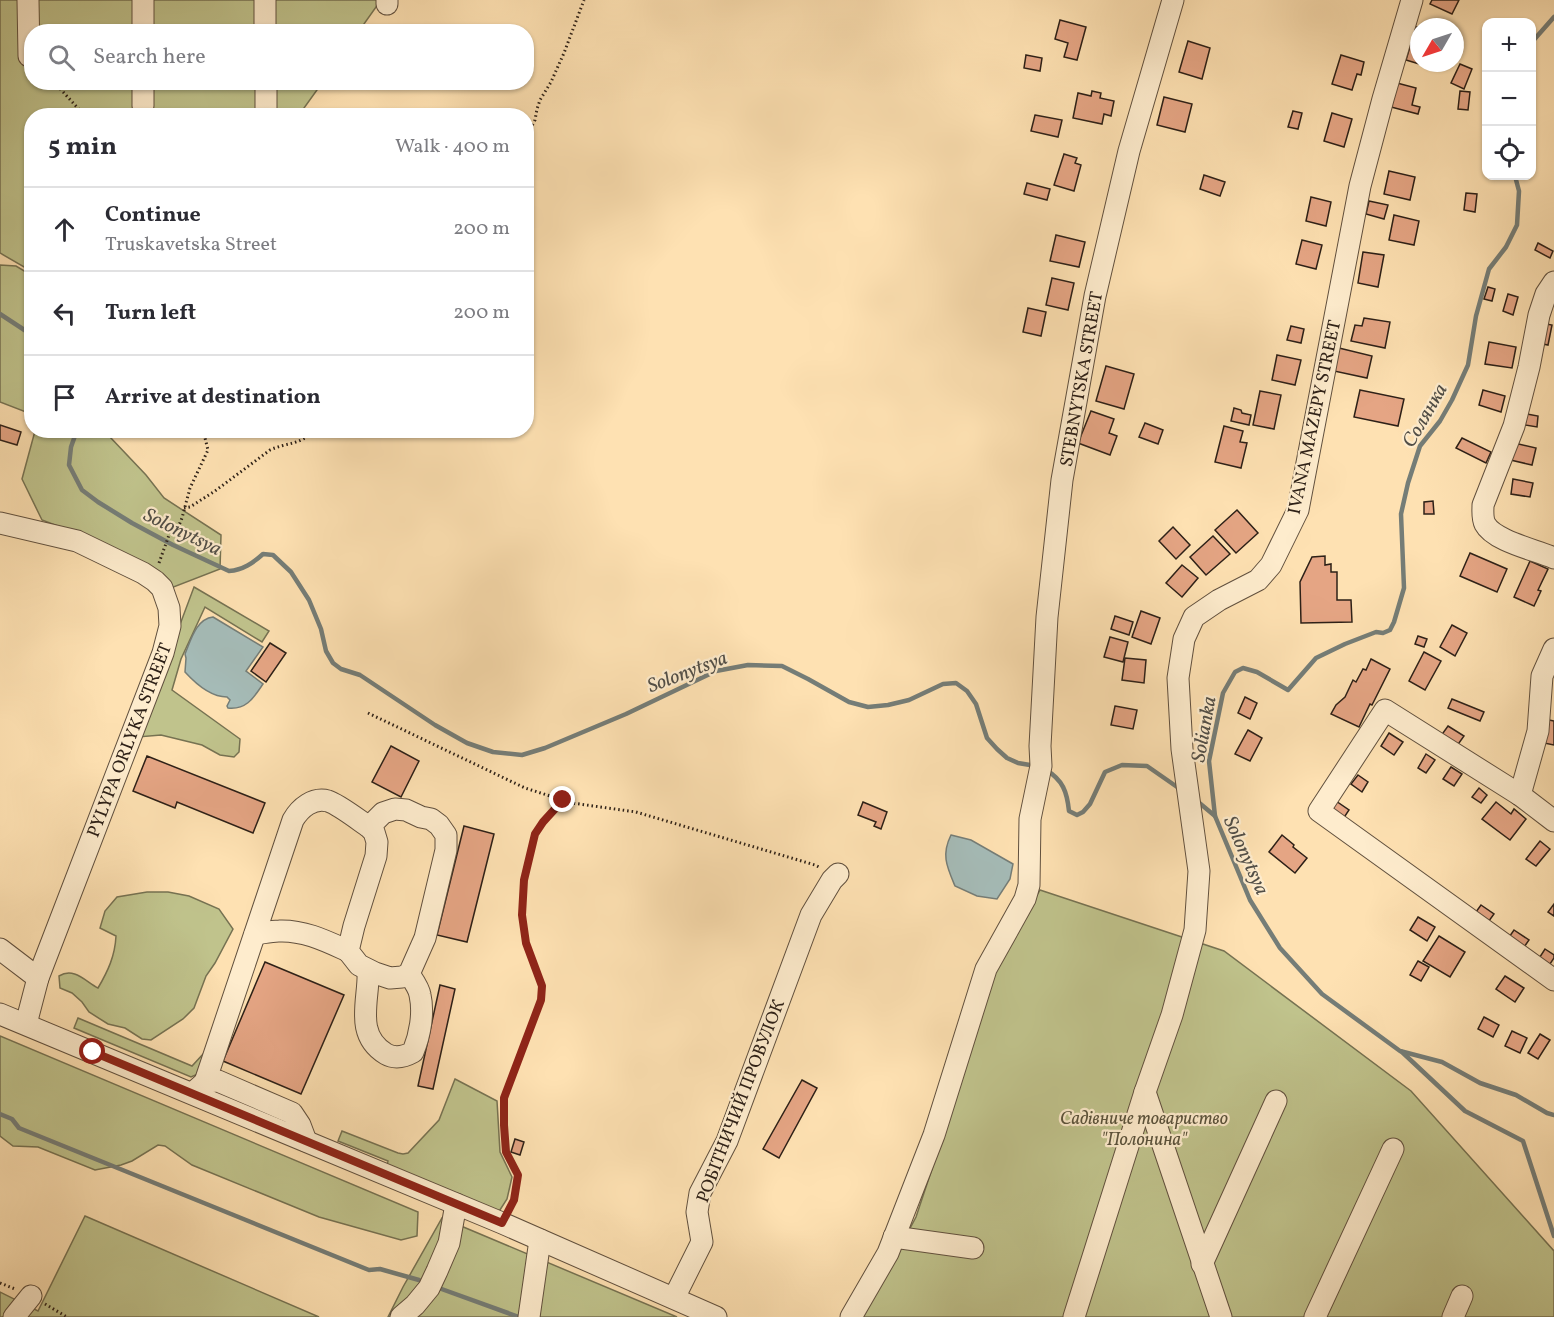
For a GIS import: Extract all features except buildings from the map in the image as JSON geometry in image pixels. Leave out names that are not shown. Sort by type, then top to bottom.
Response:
[{"type":"street","points":[[28,0],[28,24]]},
{"type":"street","points":[[143,0],[143,24]]},
{"type":"street","points":[[265,0],[265,24]]},
{"type":"street","name":"STEBNYTSKA STREET","points":[[851,1317],[888,1253],[934,1135],[986,969],[1025,898],[1029,885],[1030,819],[1041,766],[1040,746],[1047,617],[1062,480],[1095,296],[1129,151],[1173,0]]},
{"type":"street","name":"IVANA MAZEPY STREET","points":[[1074,1317],[1145,1092],[1172,1015],[1196,930],[1199,871],[1182,749],[1178,678],[1184,639],[1194,617],[1219,600],[1258,580],[1271,565],[1298,510],[1360,186],[1412,0]]},
{"type":"street","points":[[143,90],[143,106]]},
{"type":"street","points":[[266,90],[266,108]]},
{"type":"street","points":[[1554,282],[1546,294],[1539,315],[1514,426],[1483,505],[1483,516],[1485,525],[1498,537],[1554,558]]},
{"type":"street","name":"PYLYPA ORLYKA STREET","points":[[0,523],[77,541],[143,573],[162,588],[169,608],[170,626],[163,654],[38,978],[27,1024]]},
{"type":"street","points":[[1520,795],[1546,707],[1542,676],[1554,649]]},
{"type":"street","points":[[1554,821],[1520,795],[1385,710],[1319,811],[1554,980]]},
{"type":"street","points":[[199,1088],[255,934],[293,820],[307,804],[315,801],[328,801],[369,827],[374,832],[377,842],[376,856],[348,951]]},
{"type":"street","points":[[255,934],[279,931],[297,932],[322,939],[348,951],[359,965],[368,970],[390,978],[410,974],[425,939],[446,850],[447,835],[440,825],[431,819],[406,810],[395,809],[383,813],[369,827]]},
{"type":"street","name":"РОБІТНИЧИЙ ПРОВУЛОК","points":[[674,1298],[702,1242],[697,1212],[700,1193],[727,1141],[811,915],[835,877]]},
{"type":"street","points":[[0,950],[38,978]]},
{"type":"street","points":[[368,970],[365,1023],[371,1039],[389,1056],[404,1057],[413,1052],[418,1039],[420,993],[410,974]]},
{"type":"street","points":[[0,1014],[199,1088],[306,1141],[502,1223],[716,1317]]},
{"type":"street","points":[[1145,1092],[1221,1317]]},
{"type":"street","points":[[1202,1264],[1276,1101]]},
{"type":"street","points":[[1315,1317],[1393,1149]]},
{"type":"street","points":[[401,1317],[429,1288],[437,1272],[449,1243],[456,1204]]},
{"type":"street","points":[[894,1237],[973,1248]]},
{"type":"street","points":[[529,1317],[540,1240]]},
{"type":"street","points":[[14,1317],[31,1296]]},
{"type":"street","points":[[1453,1317],[1462,1296]]},
{"type":"path","points":[[534,123],[540,100],[552,82],[585,0]]},
{"type":"path","points":[[61,90],[78,108]]},
{"type":"path","points":[[164,552],[169,535],[180,523],[190,488],[208,450],[205,438]]},
{"type":"path","points":[[184,508],[190,507],[215,491],[270,450],[305,438]]},
{"type":"path","points":[[368,713],[525,788],[572,803],[636,812],[815,865],[835,877]]},
{"type":"path","points":[[502,1223],[514,1200],[518,1175],[506,1152],[504,1098],[541,1000],[542,986],[526,943],[522,915],[524,880],[535,834],[563,800]]},
{"type":"green space","points":[[0,0],[381,0],[364,24],[24,24],[24,90],[317,90],[304,108],[24,108],[24,267],[0,253]]},
{"type":"green space","points":[[0,265],[16,266],[24,271],[24,411],[0,402]]},
{"type":"green space","points":[[33,438],[111,438],[164,498],[221,535],[220,569],[171,588],[81,535],[42,520],[22,479]]},
{"type":"green space","points":[[194,587],[269,631],[262,642],[205,607],[181,659],[172,690],[240,739],[239,752],[234,757],[220,755],[202,745],[161,735],[138,737]]},
{"type":"green space","name":"Садівниче товариство \"Полонина\"","points":[[1040,890],[1224,951],[1411,1091],[1554,1251],[1554,1317],[863,1317],[916,1217],[998,960]]},
{"type":"green space","points":[[147,892],[168,892],[189,896],[219,909],[233,929],[206,976],[194,1008],[183,1019],[151,1040],[142,1039],[125,1028],[108,1024],[89,1012],[72,993],[60,988],[59,976],[75,974],[98,988],[110,963],[116,936],[100,928],[105,911],[117,897]]},
{"type":"green space","points":[[78,1018],[192,1066],[204,1053],[198,1074],[191,1077],[74,1028]]},
{"type":"green space","points":[[0,1036],[418,1212],[417,1236],[401,1240],[319,1217],[192,1165],[165,1146],[158,1145],[121,1165],[95,1170],[38,1147],[13,1146],[0,1136]]},
{"type":"green space","points":[[455,1079],[497,1101],[500,1152],[512,1177],[507,1199],[498,1213],[387,1165],[388,1161],[338,1141],[342,1131],[398,1153],[408,1153],[439,1120]]},
{"type":"green space","points":[[85,1216],[319,1317],[0,1317],[0,1292],[38,1311]]},
{"type":"green space","points":[[442,1218],[677,1317],[388,1317]]},
{"type":"water","points":[[213,617],[263,647],[246,671],[263,684],[249,702],[240,707],[228,708],[230,700],[227,697],[209,692],[185,672],[185,654],[195,631],[202,622]]},
{"type":"water","points":[[951,835],[971,840],[1013,864],[1010,879],[997,899],[977,896],[955,886],[946,855]]},
{"type":"waterway","name":"Солянка","points":[[1536,37],[1554,17]]},
{"type":"waterway","name":"Солянка","points":[[1215,816],[1209,761],[1223,693],[1235,672],[1243,668],[1257,672],[1288,690],[1316,658],[1376,632],[1383,633],[1390,630],[1394,622],[1404,588],[1401,514],[1408,483],[1420,446],[1440,421],[1468,365],[1476,316],[1489,269],[1506,247],[1517,225],[1519,191],[1516,180]]},
{"type":"waterway","name":"Solonytsya","points":[[0,314],[24,330]]},
{"type":"waterway","name":"Solonytsya","points":[[74,438],[69,465],[82,490],[98,502],[173,545],[229,571],[247,566],[263,554],[273,555],[291,572],[309,600],[321,629],[326,651],[333,663],[341,669],[360,675],[435,725],[467,743],[493,752],[522,755],[545,748],[626,714],[716,671],[748,665],[782,666],[849,702],[868,707],[909,700],[943,684],[956,683],[967,691],[976,704],[987,738],[997,749],[1007,758],[1018,763],[1036,766]]},
{"type":"waterway","name":"Solonytsya","points":[[1046,770],[1060,782],[1067,798],[1069,811],[1077,815],[1090,804],[1105,772],[1122,765],[1147,766],[1180,789]]},
{"type":"waterway","name":"Solonytsya","points":[[1197,801],[1215,816],[1250,900],[1280,948],[1322,994],[1400,1051],[1442,1062],[1480,1083],[1516,1095],[1554,1115]]},
{"type":"waterway","points":[[1402,1052],[1465,1111],[1523,1141],[1554,1236]]},
{"type":"waterway","points":[[0,1114],[12,1119],[19,1128],[369,1270],[380,1269],[419,1280]]},
{"type":"waterway","points":[[436,1287],[519,1317]]},
{"type":"route","points":[[93,1052],[502,1223],[514,1200],[518,1175],[506,1152],[504,1098],[541,1000],[542,986],[526,943],[522,915],[524,880],[535,834],[563,800]]},
{"type":"water label","name":"Solianka","points":[[1203,729]]}]
